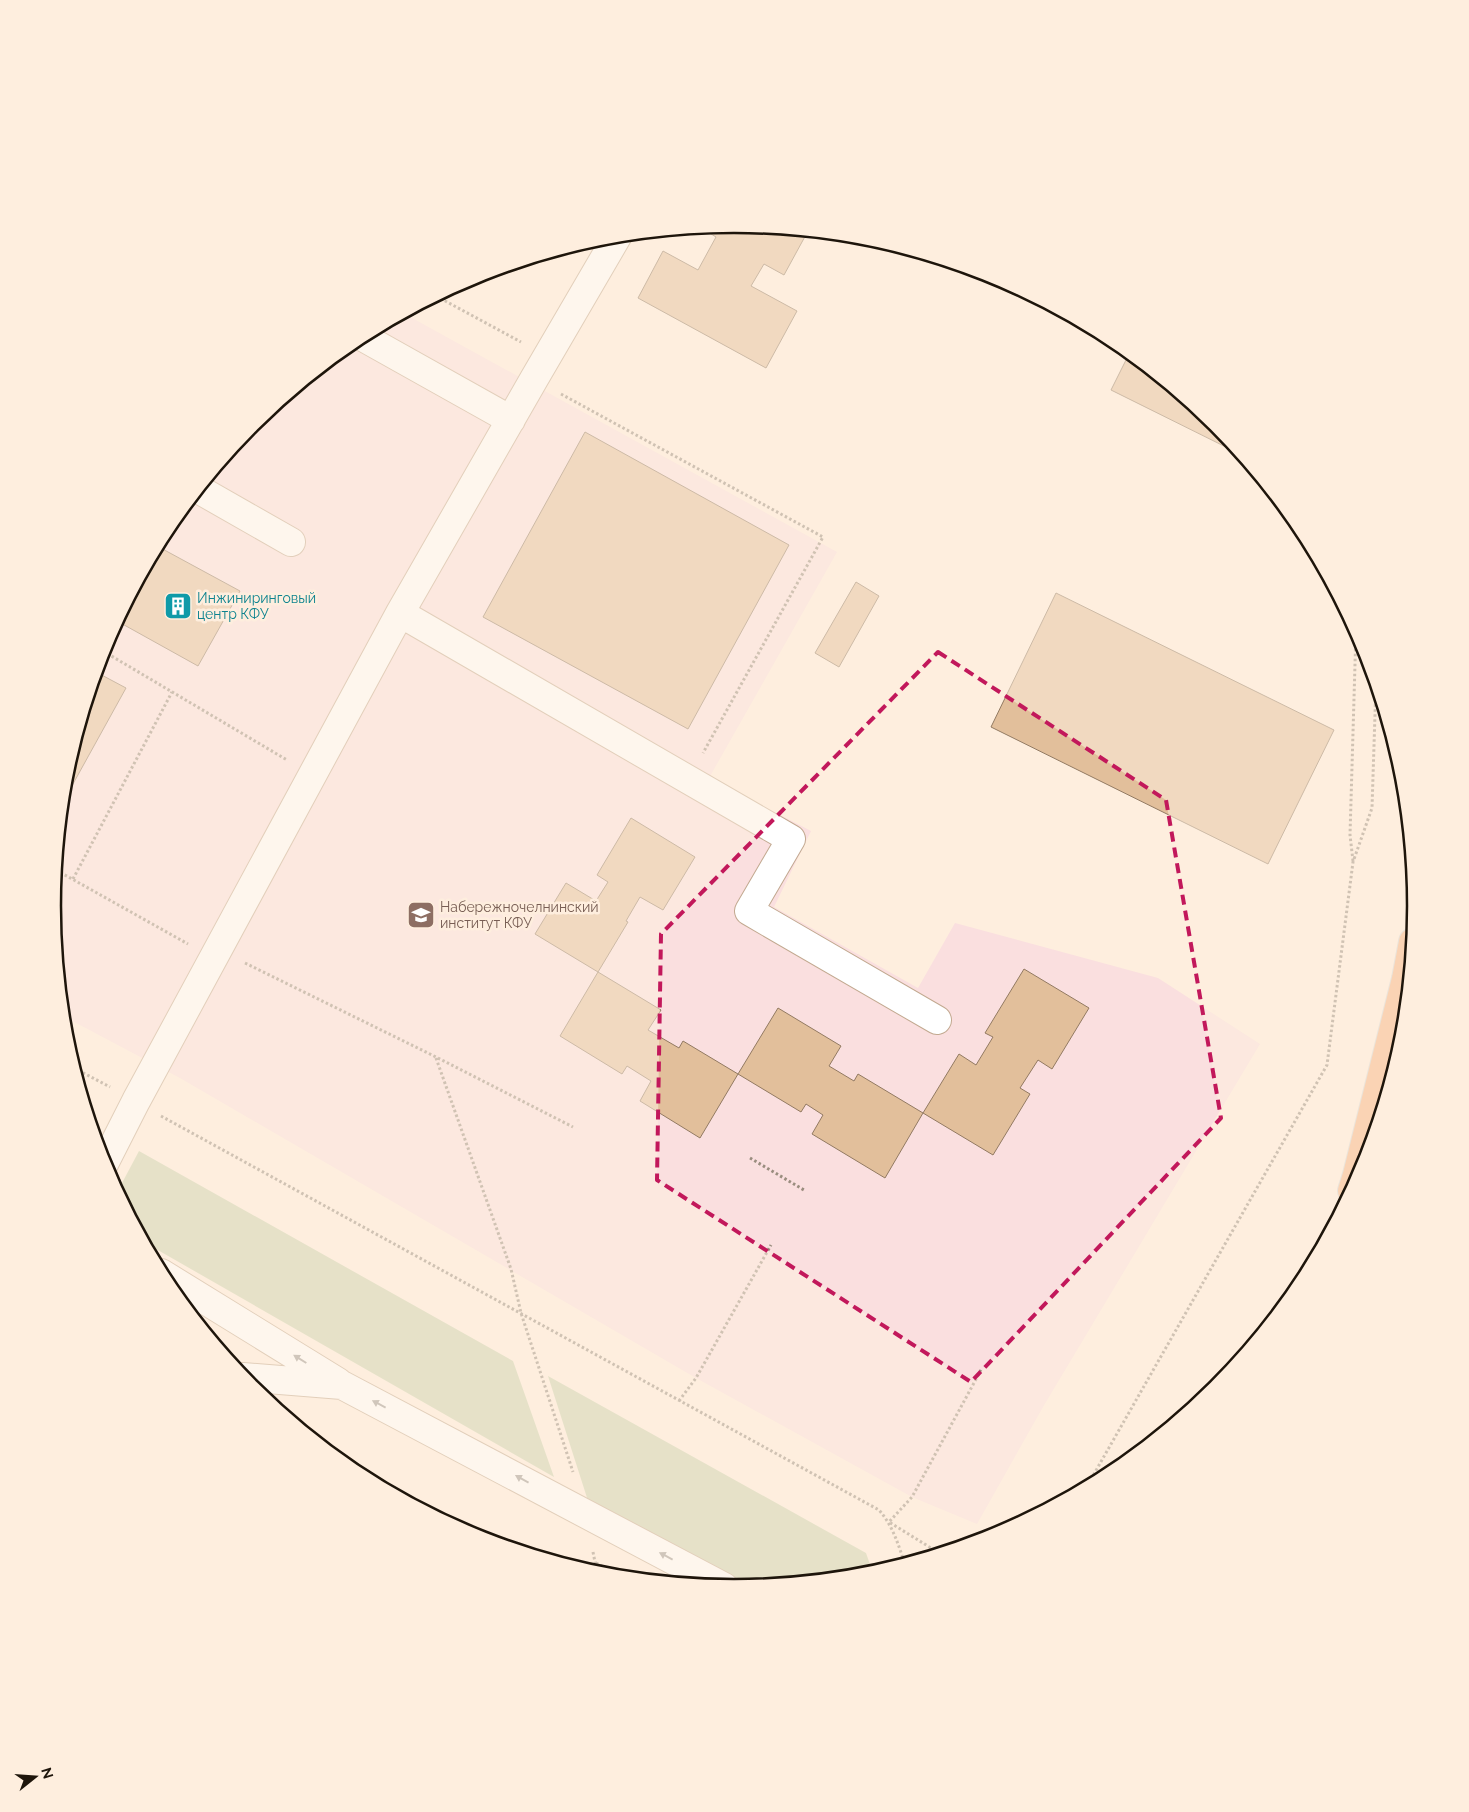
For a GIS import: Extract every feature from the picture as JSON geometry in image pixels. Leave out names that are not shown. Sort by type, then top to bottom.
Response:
[{"type":"main road","points":[[1368,1133],[1401,998]]},
{"type":"street","points":[[109,1155],[400,613],[612,244]]},
{"type":"street","points":[[369,341],[511,420]]},
{"type":"street","points":[[203,492],[291,542]]},
{"type":"street","points":[[400,613],[791,839],[749,911],[936,1020]]},
{"type":"street","points":[[177,1283],[342,1384],[708,1578]]},
{"type":"street","points":[[254,1378],[342,1384]]},
{"type":"path","points":[[442,300],[540,368],[823,537],[688,780]]},
{"type":"path","points":[[1353,862],[1350,835],[1356,645]]},
{"type":"path","points":[[110,655],[312,776]]},
{"type":"path","points":[[72,879],[172,692]]},
{"type":"path","points":[[1093,1476],[1327,1065],[1353,862],[1372,808],[1375,701]]},
{"type":"path","points":[[62,874],[213,958],[246,963],[573,1127]]},
{"type":"path","points":[[436,1057],[511,1269],[520,1313],[587,1515],[595,1562],[602,1566]]},
{"type":"path","points":[[82,1072],[115,1090]]},
{"type":"path","points":[[160,1115],[879,1510],[889,1522],[896,1535],[903,1557]]},
{"type":"path","points":[[750,1158],[804,1190]]},
{"type":"path","points":[[679,1401],[696,1378],[771,1245]]},
{"type":"path","points":[[889,1522],[912,1497],[981,1370]]},
{"type":"path","points":[[889,1522],[933,1549]]},
{"type":"highlighted area","points":[[938,652],[1166,800],[1221,1118],[971,1382],[657,1180],[661,934]]},
{"type":"shaded area","name":"Набережночелнинский институт КФУ","points":[[410,317],[837,552],[709,778],[811,831],[774,907],[918,988],[955,923],[1158,978],[1260,1044],[1043,1407],[977,1524],[912,1497],[696,1378],[180,1078],[71,1020],[63,950],[61,906],[67,818],[84,732],[112,648],[131,608],[151,569],[200,496],[258,430],[291,400],[360,346]]},
{"type":"green space","points":[[139,1151],[513,1361],[554,1477],[154,1248],[122,1183]]},
{"type":"green space","points":[[548,1376],[866,1553],[870,1565],[779,1578],[737,1579],[589,1504]]},
{"type":"building","points":[[710,234],[779,234],[805,237],[784,275],[764,264],[751,286],[797,311],[766,368],[638,298],[663,251],[698,270],[716,237]]},
{"type":"building","points":[[1126,359],[1178,400],[1228,448],[1111,390]]},
{"type":"building","points":[[585,432],[789,545],[688,729],[483,617]]},
{"type":"building","name":"Инжиниринговый центр КФУ","points":[[164,550],[240,591],[198,666],[123,624],[151,569]]},
{"type":"building","points":[[856,582],[879,596],[839,667],[815,653]]},
{"type":"building","points":[[1056,593],[1334,730],[1268,864],[991,727]]},
{"type":"building","points":[[102,675],[126,688],[72,785],[84,732]]},
{"type":"building","points":[[631,818],[695,857],[663,910],[640,897],[626,921],[628,922],[598,972],[535,934],[566,883],[596,901],[608,882],[597,875]]},
{"type":"building","points":[[1024,969],[1089,1008],[1052,1069],[1038,1060],[1020,1088],[1030,1094],[993,1155],[923,1113],[959,1054],[976,1065],[993,1037],[985,1033]]},
{"type":"building","points":[[598,972],[661,1010],[648,1030],[679,1048],[683,1041],[738,1074],[700,1138],[640,1101],[651,1081],[627,1066],[622,1074],[560,1036]]},
{"type":"building","points":[[778,1008],[841,1046],[829,1066],[854,1081],[858,1074],[923,1113],[885,1178],[812,1134],[823,1115],[806,1104],[801,1112],[738,1074]]},
{"type":"place","name":"Инжиниринговый центр КФУ","points":[[178,606]]},
{"type":"place","name":"Набережночелнинский институт КФУ","points":[[421,915]]}]
